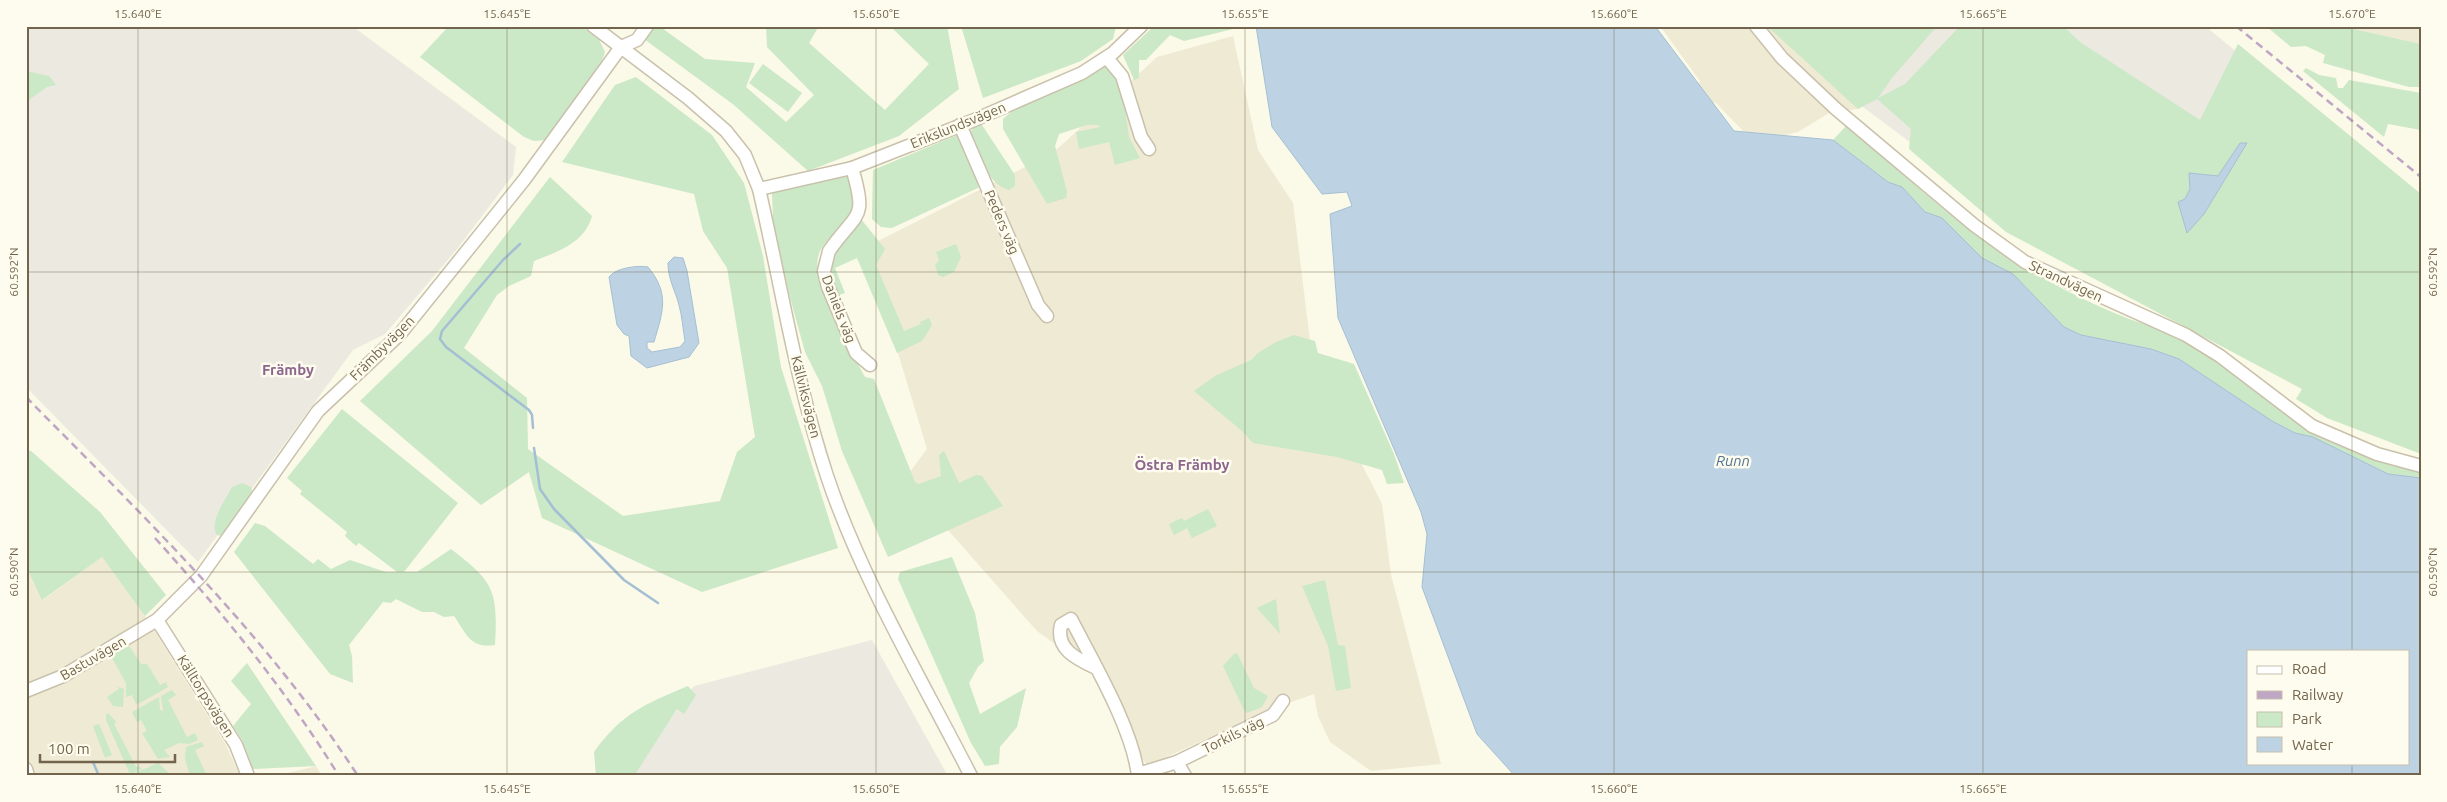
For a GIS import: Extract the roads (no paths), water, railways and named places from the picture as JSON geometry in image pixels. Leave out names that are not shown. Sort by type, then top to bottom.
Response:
[{"type":"street","name":"Källviksvägen","points":[[593,26],[688,98],[726,130],[745,155],[759,189],[806,401],[827,477],[867,573],[971,776]]},
{"type":"street","points":[[621,47],[637,40],[647,26]]},
{"type":"street","name":"Erikslundsvägen","points":[[759,189],[852,168],[1082,73],[1107,58],[1129,41],[1141,26]]},
{"type":"street","name":"Strandvägen","points":[[1756,26],[1782,58],[1836,109],[1974,225],[2025,262],[2186,336],[2220,356],[2312,426],[2369,451],[2421,466]]},
{"type":"street","name":"Främbyvägen","points":[[157,620],[205,571],[318,411],[400,334],[524,180],[621,47]]},
{"type":"street","points":[[1107,58],[1122,76],[1141,136],[1149,149]]},
{"type":"street","name":"Peders väg","points":[[960,125],[1038,305],[1048,316]]},
{"type":"street","name":"Daniels väg","points":[[852,168],[860,198],[859,212],[829,251],[826,258],[824,276],[856,353],[870,366]]},
{"type":"street","name":"Bastuvägen","points":[[26,691],[63,676],[157,620]]},
{"type":"street","name":"Källtorpsvägen","points":[[157,620],[236,745],[248,776]]},
{"type":"street","name":"Torkils väg","points":[[1096,668],[1130,740],[1138,775],[1177,762],[1273,716],[1283,701]]},
{"type":"street","points":[[1177,762],[1185,776]]},
{"type":"street","points":[[26,769],[28,776]]},
{"type":"water","name":"Runn","points":[[1256,26],[1655,26],[1734,131],[1833,140],[1888,182],[1902,187],[1925,212],[1942,218],[1982,258],[2013,274],[2064,327],[2081,335],[2151,349],[2179,359],[2272,421],[2295,433],[2313,437],[2388,474],[2421,478],[2421,776],[1515,776],[1477,734],[1422,587],[1427,534],[1421,512],[1338,318],[1330,214],[1352,206],[1347,192],[1322,194],[1272,127]]},
{"type":"water","points":[[2240,143],[2247,143],[2204,214],[2187,233],[2178,202],[2185,199],[2190,189],[2189,173],[2218,176]]},
{"type":"water","points":[[674,257],[683,258],[687,271],[699,343],[689,357],[647,368],[631,356],[629,336],[624,334],[617,325],[609,277],[616,271],[627,268],[648,267],[659,286],[663,303],[654,342],[647,342],[647,348],[652,352],[680,347],[685,341],[679,305],[668,269],[668,263]]},
{"type":"waterway","points":[[520,244],[503,260],[442,331],[440,339],[446,347],[529,410],[532,415],[533,428]]},
{"type":"waterway","points":[[534,448],[540,489],[554,509],[624,580],[658,603]]},
{"type":"waterway","points":[[93,762],[99,776]]},
{"type":"railway","points":[[2236,26],[2421,177]]},
{"type":"railway","points":[[26,397],[159,532],[244,625],[322,724],[358,776]]},
{"type":"railway","points":[[155,538],[205,594],[252,652],[319,744],[339,776]]},
{"type":"district","name":"Främby","points":[[288,370]]},
{"type":"district","name":"Östra Främby","points":[[1182,465]]}]
